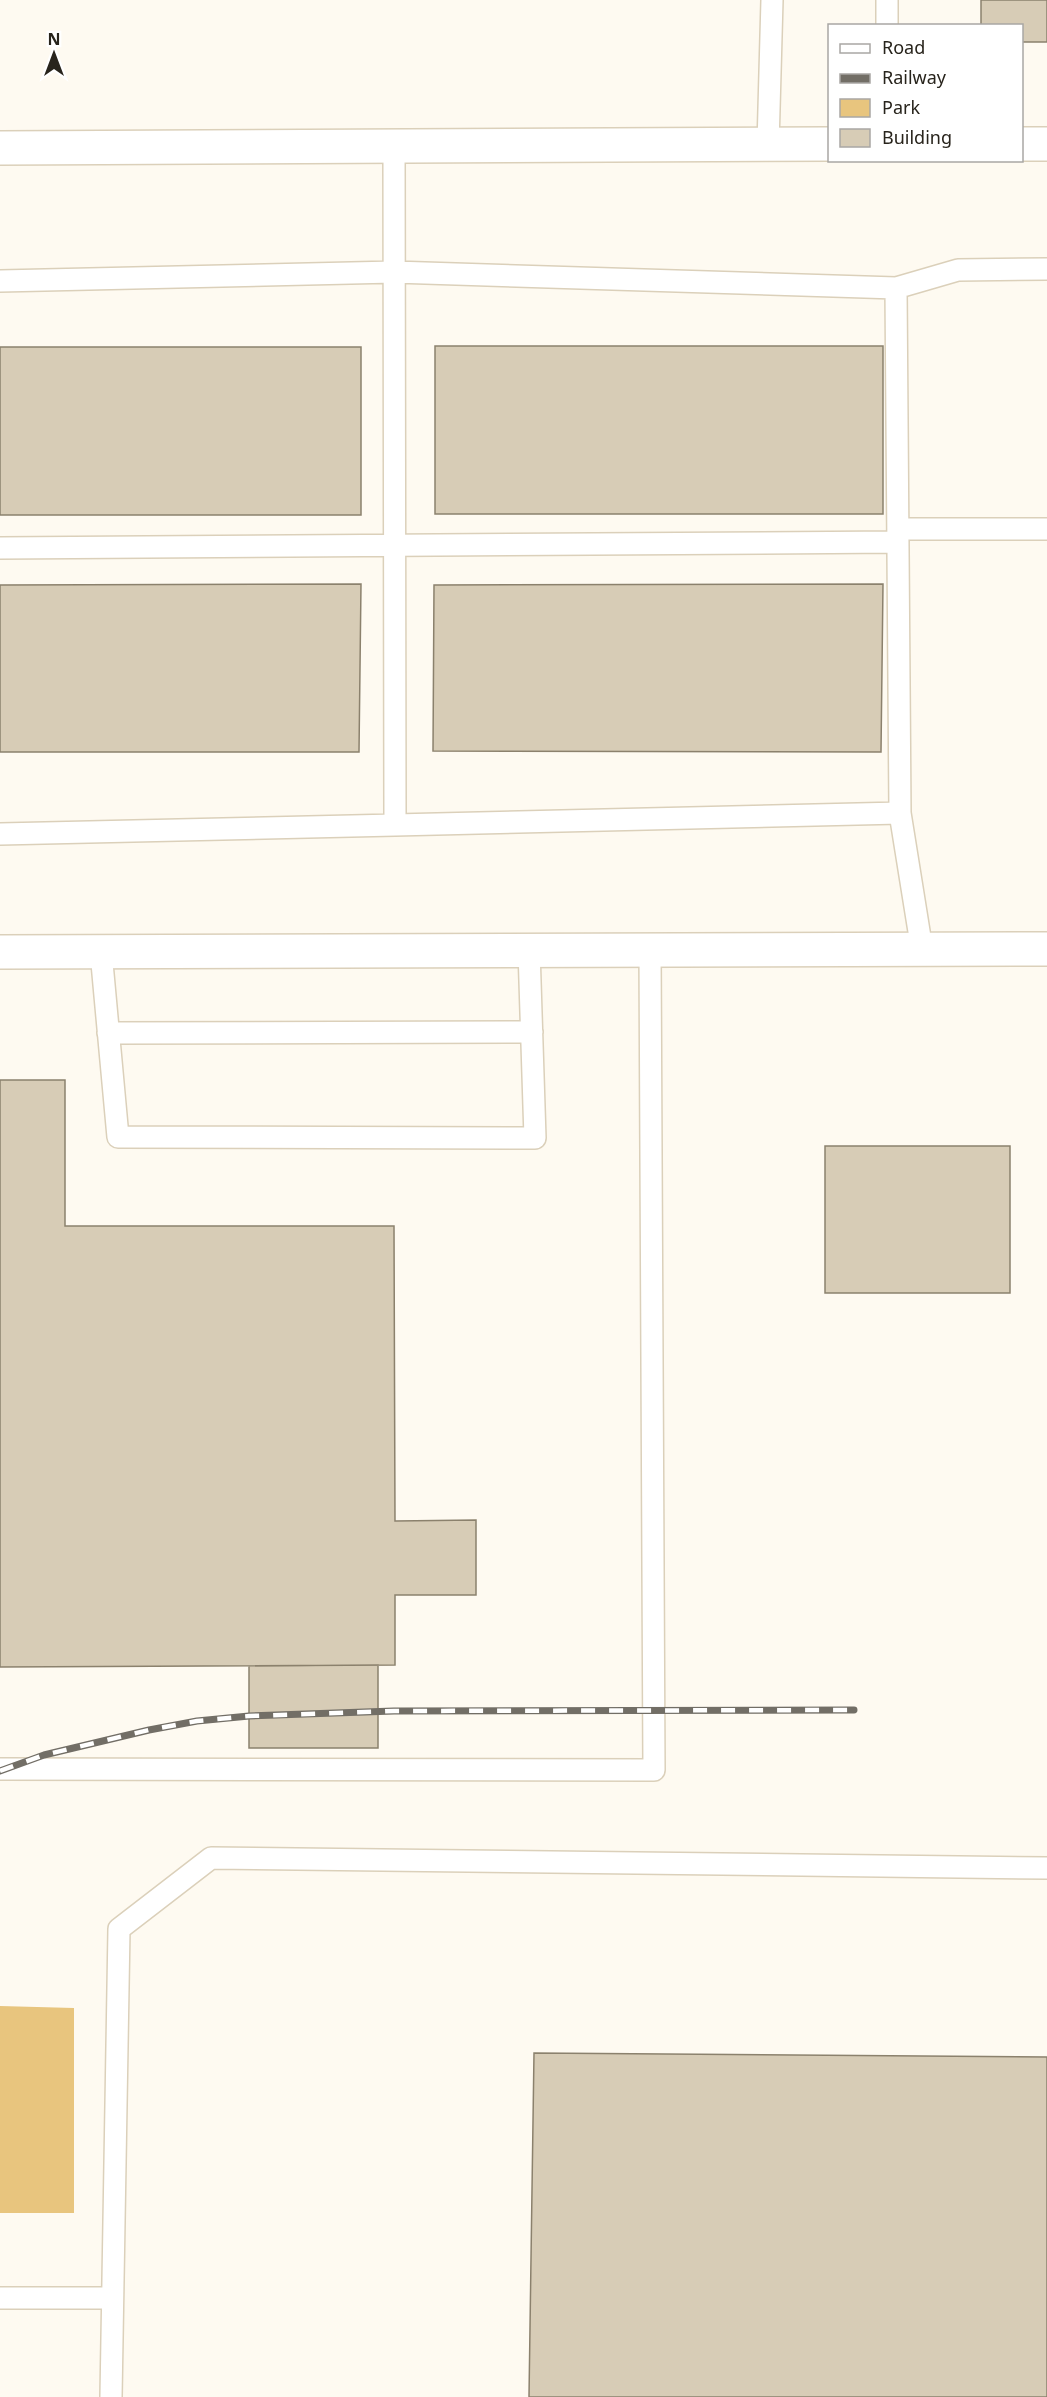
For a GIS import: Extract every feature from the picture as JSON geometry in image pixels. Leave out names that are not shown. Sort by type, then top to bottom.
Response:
[{"type":"street","points":[[0,148],[828,144]]},
{"type":"street","points":[[1023,144],[1047,144]]},
{"type":"street","points":[[0,952],[1047,949]]},
{"type":"lane","points":[[768,145],[772,0]]},
{"type":"lane","points":[[887,0],[887,24]]},
{"type":"lane","points":[[394,146],[395,825]]},
{"type":"lane","points":[[0,281],[394,272],[896,288],[958,270],[1047,269]]},
{"type":"lane","points":[[896,288],[900,813],[922,950]]},
{"type":"lane","points":[[0,548],[395,545],[898,535],[1047,528]]},
{"type":"lane","points":[[0,834],[900,813]]},
{"type":"lane","points":[[101,952],[118,1137],[535,1138],[530,950]]},
{"type":"lane","points":[[0,1769],[654,1770],[650,950]]},
{"type":"lane","points":[[108,1033],[532,1032]]},
{"type":"lane","points":[[111,2397],[119,1929],[211,1858],[1047,1868]]},
{"type":"lane","points":[[0,2298],[112,2298]]},
{"type":"green space","points":[[0,2006],[74,2008],[74,2213],[0,2213]]},
{"type":"building","points":[[981,0],[1047,0],[1047,42],[1023,42],[1023,24],[981,24]]},
{"type":"building","points":[[435,346],[883,346],[883,514],[435,514]]},
{"type":"building","points":[[0,347],[361,347],[361,515],[0,515]]},
{"type":"building","points":[[361,584],[359,752],[0,752],[0,585]]},
{"type":"building","points":[[883,584],[881,752],[433,751],[434,585]]},
{"type":"building","points":[[0,1080],[65,1080],[65,1226],[394,1226],[395,1521],[476,1520],[476,1595],[395,1595],[395,1665],[0,1667]]},
{"type":"building","points":[[825,1146],[1010,1146],[1010,1293],[825,1293]]},
{"type":"building","points":[[378,1665],[378,1748],[249,1748],[249,1666]]},
{"type":"building","points":[[534,2053],[1047,2057],[1047,2397],[529,2397]]},
{"type":"railway","points":[[0,1771],[44,1755],[149,1730],[197,1721],[249,1716],[394,1711],[854,1710]]}]
